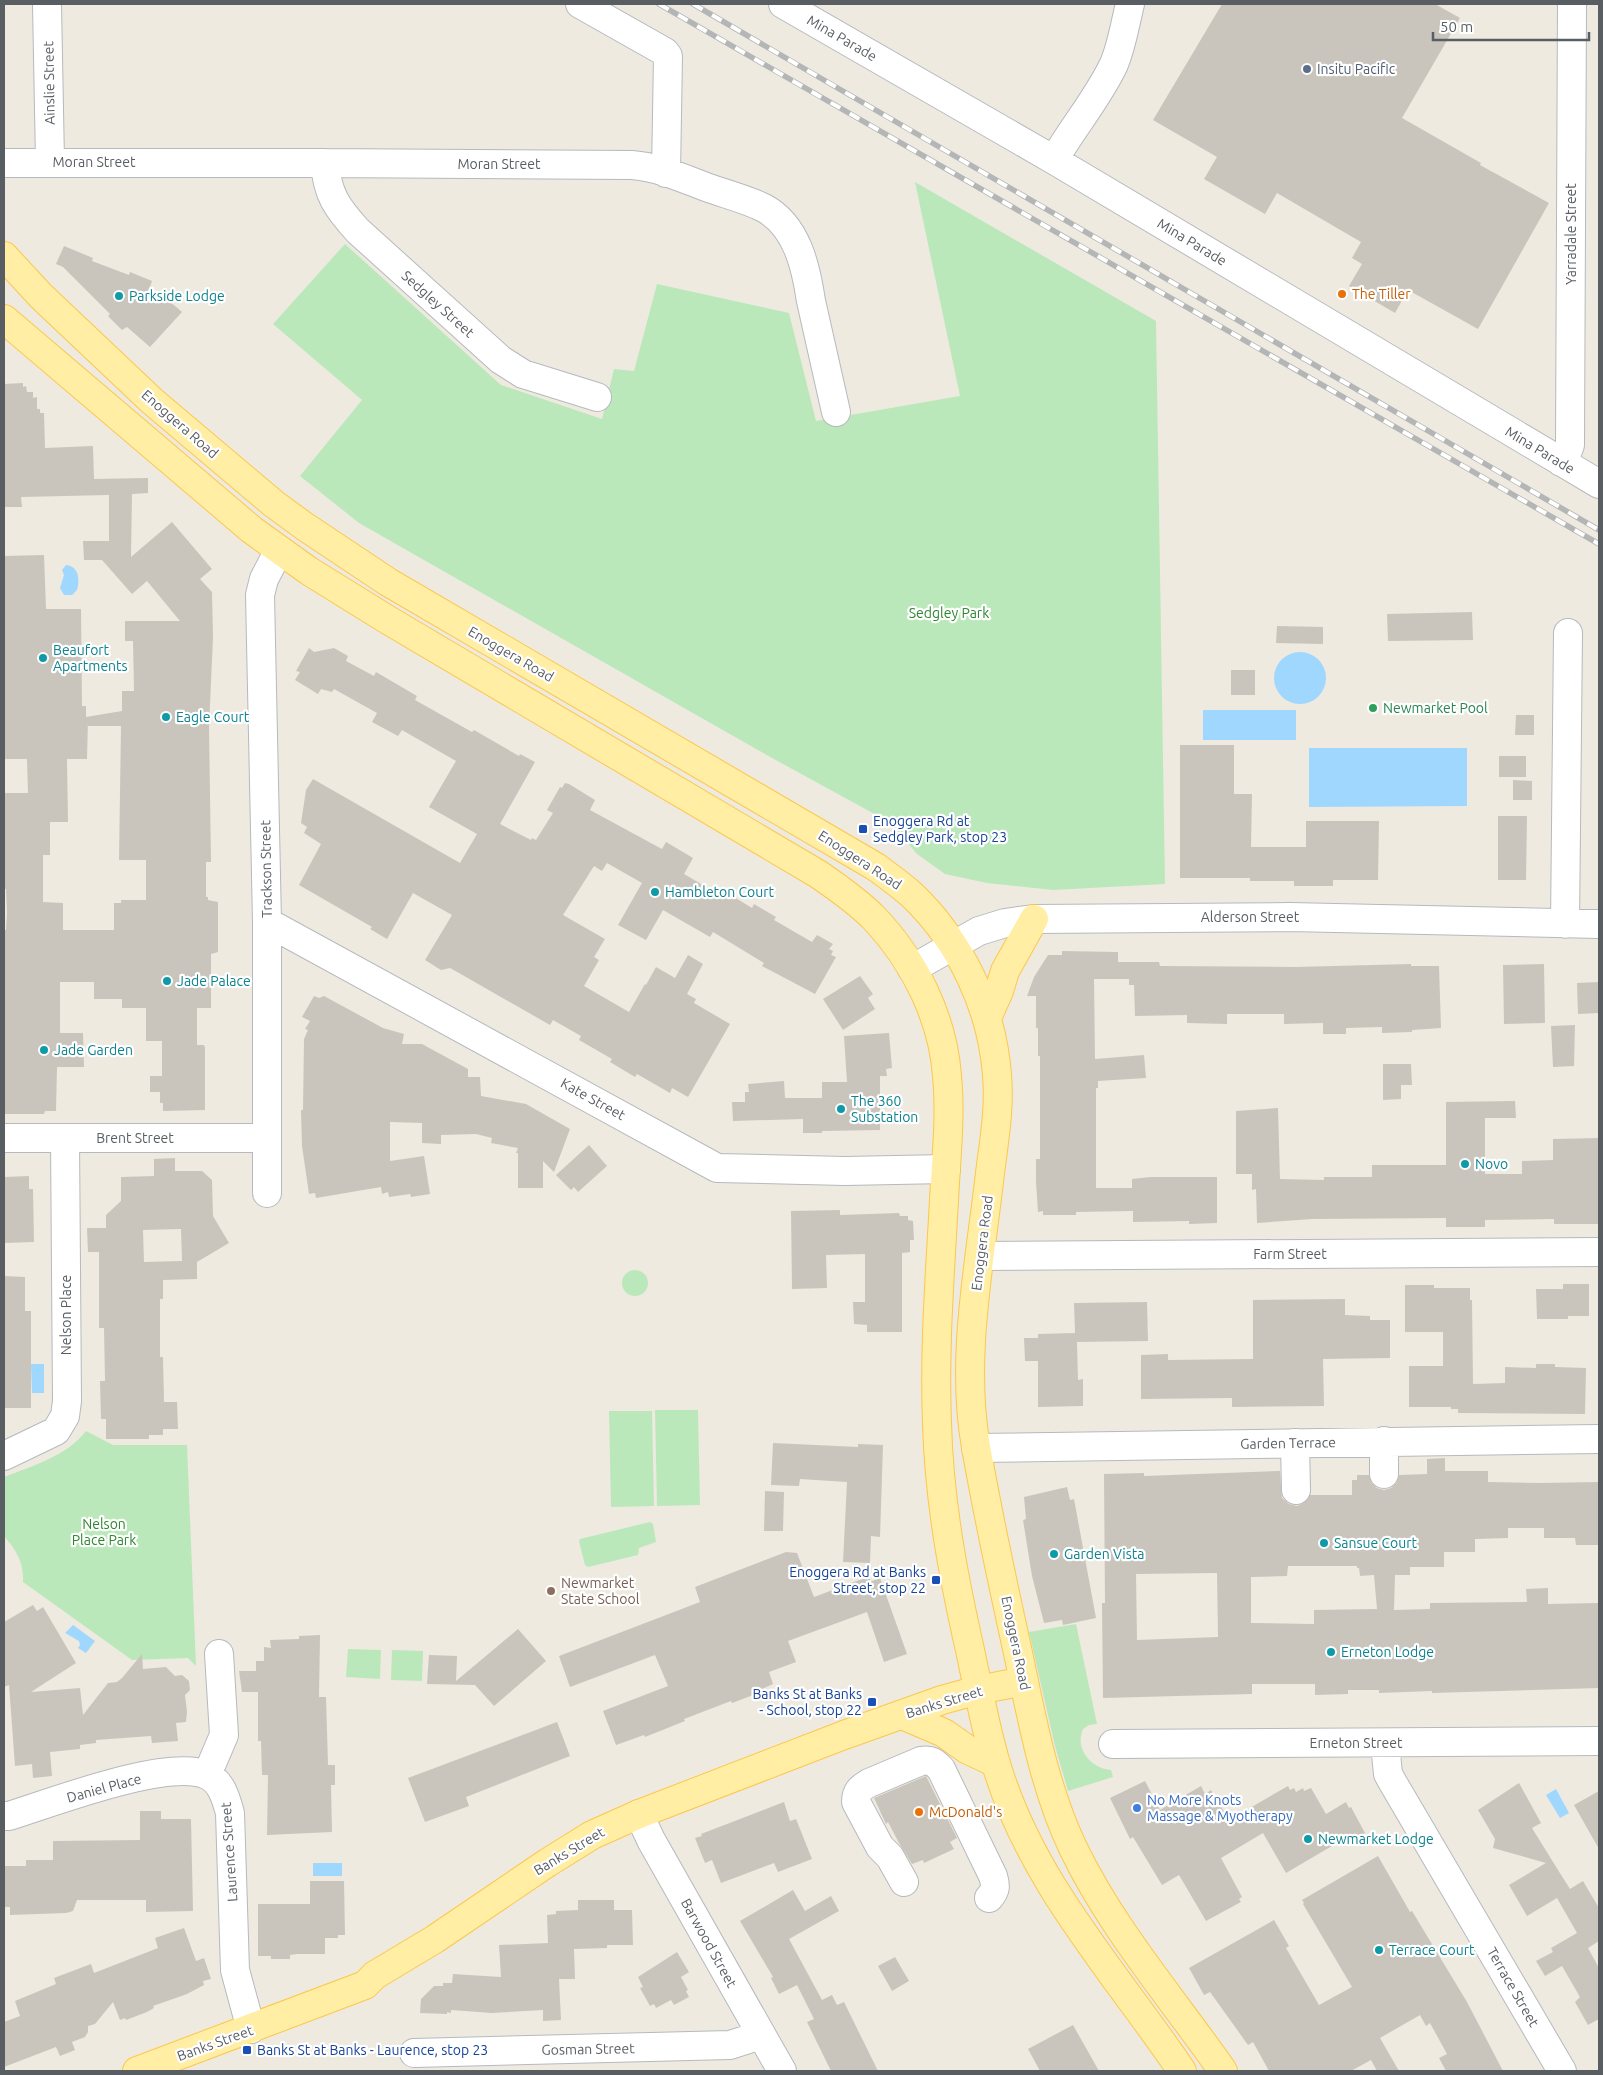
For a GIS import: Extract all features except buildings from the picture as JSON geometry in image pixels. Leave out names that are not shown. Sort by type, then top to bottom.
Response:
[{"type":"main road","name":"Enoggera Road","points":[[4,256],[48,302],[152,401],[260,493],[304,526],[388,582],[876,868],[910,893],[934,919],[953,944],[971,978],[987,1018],[995,1056],[998,1093],[972,1322],[970,1402],[976,1448],[1024,1681],[1048,1784],[1073,1848],[1107,1909],[1223,2071]]},
{"type":"main road","points":[[4,319],[252,530],[279,550],[388,620],[818,874],[841,890],[874,918],[894,941],[912,969],[936,1022],[945,1058],[948,1092],[937,1374],[939,1465],[950,1552],[978,1690],[996,1763],[1015,1817],[1043,1872],[1084,1936],[1182,2071]]},
{"type":"main road","points":[[987,1018],[999,991],[1005,971],[1034,919]]},
{"type":"main road","name":"Banks Street","points":[[137,2071],[365,1985],[375,1975],[435,1938],[547,1862],[592,1835],[639,1814],[942,1700],[978,1690],[1024,1681]]},
{"type":"main road","points":[[902,1715],[944,1733],[968,1750],[996,1763]]},
{"type":"street","name":"Ainslie Street","points":[[47,4],[50,162]]},
{"type":"street","points":[[580,4],[665,52],[668,56],[666,173]]},
{"type":"street","name":"Mina Parade","points":[[783,4],[1054,160],[1599,484]]},
{"type":"street","points":[[1054,160],[1114,64],[1130,4]]},
{"type":"street","name":"Yarradale Street","points":[[1560,462],[1570,445],[1572,4]]},
{"type":"street","name":"Moran Street","points":[[4,163],[632,165],[666,173],[762,207],[770,212],[792,236],[810,284],[811,301],[836,412]]},
{"type":"street","name":"Sedgley Street","points":[[325,163],[331,196],[358,231],[501,360],[523,374],[597,397]]},
{"type":"street","name":"Trackson Street","points":[[267,1193],[267,922],[260,595],[264,579],[279,550]]},
{"type":"street","points":[[1565,924],[1574,818],[1568,633]]},
{"type":"street","name":"Alderson Street","points":[[912,969],[953,944],[990,927],[1034,919],[1290,917],[1599,924]]},
{"type":"street","name":"Kate Street","points":[[267,922],[717,1168],[845,1171],[946,1169]]},
{"type":"street","name":"Brent Street","points":[[4,1138],[267,1138]]},
{"type":"street","name":"Nelson Place","points":[[4,1456],[56,1431],[65,1416],[67,1391],[65,1138]]},
{"type":"street","name":"Farm Street","points":[[981,1256],[1599,1252]]},
{"type":"street","name":"Garden Terrace","points":[[976,1448],[1599,1439]]},
{"type":"street","points":[[1384,1441],[1384,1474]]},
{"type":"street","points":[[1295,1443],[1296,1490]]},
{"type":"street","points":[[207,1775],[224,1735],[219,1654]]},
{"type":"street","name":"Erneton Street","points":[[1113,1744],[1385,1744],[1599,1741]]},
{"type":"street","name":"Terrace Street","points":[[1385,1744],[1388,1774],[1562,2071]]},
{"type":"street","points":[[904,1882],[890,1857],[880,1847],[856,1802],[856,1795],[861,1787],[920,1761],[929,1760],[941,1770],[969,1826],[970,1849],[985,1881],[993,1892]]},
{"type":"street","name":"Daniel Place","points":[[4,1816],[103,1785],[129,1779],[186,1772],[207,1775]]},
{"type":"street","name":"Laurence Street","points":[[207,1775],[217,1783],[226,1795],[230,1813],[235,1970],[251,2029]]},
{"type":"street","name":"Barwood Street","points":[[639,1814],[651,1840],[782,2071]]},
{"type":"street","name":"Gosman Street","points":[[414,2053],[730,2045],[761,2035]]},
{"type":"green space","name":"Sedgley Park","points":[[915,182],[1156,321],[1165,884],[1053,890],[987,883],[945,874],[917,854],[891,823],[772,758],[359,523],[300,476],[362,400],[273,324],[345,244],[501,385],[602,419],[614,369],[634,371],[657,284],[789,313],[816,421],[960,396]]},
{"type":"green space","points":[[635,1270],[645,1273],[648,1283],[645,1293],[635,1296],[625,1293],[622,1283],[625,1273]]},
{"type":"green space","points":[[655,1410],[698,1410],[700,1505],[657,1506]]},
{"type":"green space","points":[[609,1411],[652,1411],[654,1506],[611,1507]]},
{"type":"green space","name":"Nelson Place Park","points":[[86,1431],[113,1445],[187,1445],[196,1666],[188,1658],[132,1660],[23,1582],[21,1562],[4,1536],[4,1477],[59,1454],[78,1440]]},
{"type":"green space","points":[[650,1522],[653,1524],[656,1542],[639,1548],[638,1555],[588,1567],[585,1565],[580,1539]]},
{"type":"green space","points":[[1076,1624],[1097,1724],[1089,1725],[1083,1729],[1081,1744],[1091,1762],[1104,1769],[1111,1770],[1113,1777],[1068,1791],[1055,1746],[1029,1632]]},
{"type":"green space","points":[[348,1649],[381,1650],[380,1679],[346,1677]]},
{"type":"green space","points":[[392,1650],[423,1651],[422,1681],[391,1680]]},
{"type":"water","points":[[66,565],[74,568],[78,574],[77,590],[72,595],[64,595],[60,588],[64,575],[62,570]]},
{"type":"water","points":[[1295,652],[1305,652],[1314,656],[1322,664],[1326,678],[1322,692],[1314,700],[1305,704],[1295,704],[1286,700],[1278,692],[1274,683],[1274,673],[1278,664],[1286,656]]},
{"type":"water","points":[[1203,710],[1296,710],[1296,740],[1203,740]]},
{"type":"water","points":[[1309,748],[1467,748],[1467,806],[1309,807]]},
{"type":"water","points":[[31,1364],[44,1364],[44,1393],[32,1393]]},
{"type":"water","points":[[73,1625],[95,1641],[86,1653],[78,1648],[80,1645],[79,1641],[65,1633]]},
{"type":"water","points":[[1556,1789],[1569,1813],[1560,1818],[1546,1795]]},
{"type":"water","points":[[313,1863],[342,1863],[342,1876],[313,1876]]},
{"type":"railway","points":[[659,4],[1599,544]]},
{"type":"railway","points":[[693,4],[1599,530]]},
{"type":"place","name":"Insitu Pacific","points":[[1307,69]]},
{"type":"place","name":"The Tiller","points":[[1342,294]]},
{"type":"place","name":"Parkside Lodge","points":[[119,296]]},
{"type":"place","name":"Beaufort Apartments","points":[[43,658]]},
{"type":"place","name":"Newmarket Pool","points":[[1373,708]]},
{"type":"place","name":"Eagle Court","points":[[166,717]]},
{"type":"place","name":"Enoggera Rd at Sedgley Park, stop 23","points":[[863,829]]},
{"type":"place","name":"Hambleton Court","points":[[655,892]]},
{"type":"place","name":"Jade Palace","points":[[167,981]]},
{"type":"place","name":"Jade Garden","points":[[44,1050]]},
{"type":"place","name":"The 360 Substation","points":[[841,1109]]},
{"type":"place","name":"Novo","points":[[1465,1164]]},
{"type":"place","name":"Sansue Court","points":[[1324,1543]]},
{"type":"place","name":"Garden Vista","points":[[1054,1554]]},
{"type":"place","name":"Enoggera Rd at Banks Street, stop 22","points":[[936,1580]]},
{"type":"place","name":"Newmarket State School","points":[[551,1591]]},
{"type":"place","name":"Erneton Lodge","points":[[1331,1652]]},
{"type":"place","name":"Banks St at Banks - School, stop 22","points":[[872,1702]]},
{"type":"place","name":"No More Knots Massage & Myotherapy","points":[[1137,1808]]},
{"type":"place","name":"McDonald's","points":[[919,1812]]},
{"type":"place","name":"Newmarket Lodge","points":[[1308,1839]]},
{"type":"place","name":"Terrace Court","points":[[1379,1950]]},
{"type":"place","name":"Banks St at Banks - Laurence, stop 23","points":[[247,2050]]}]
